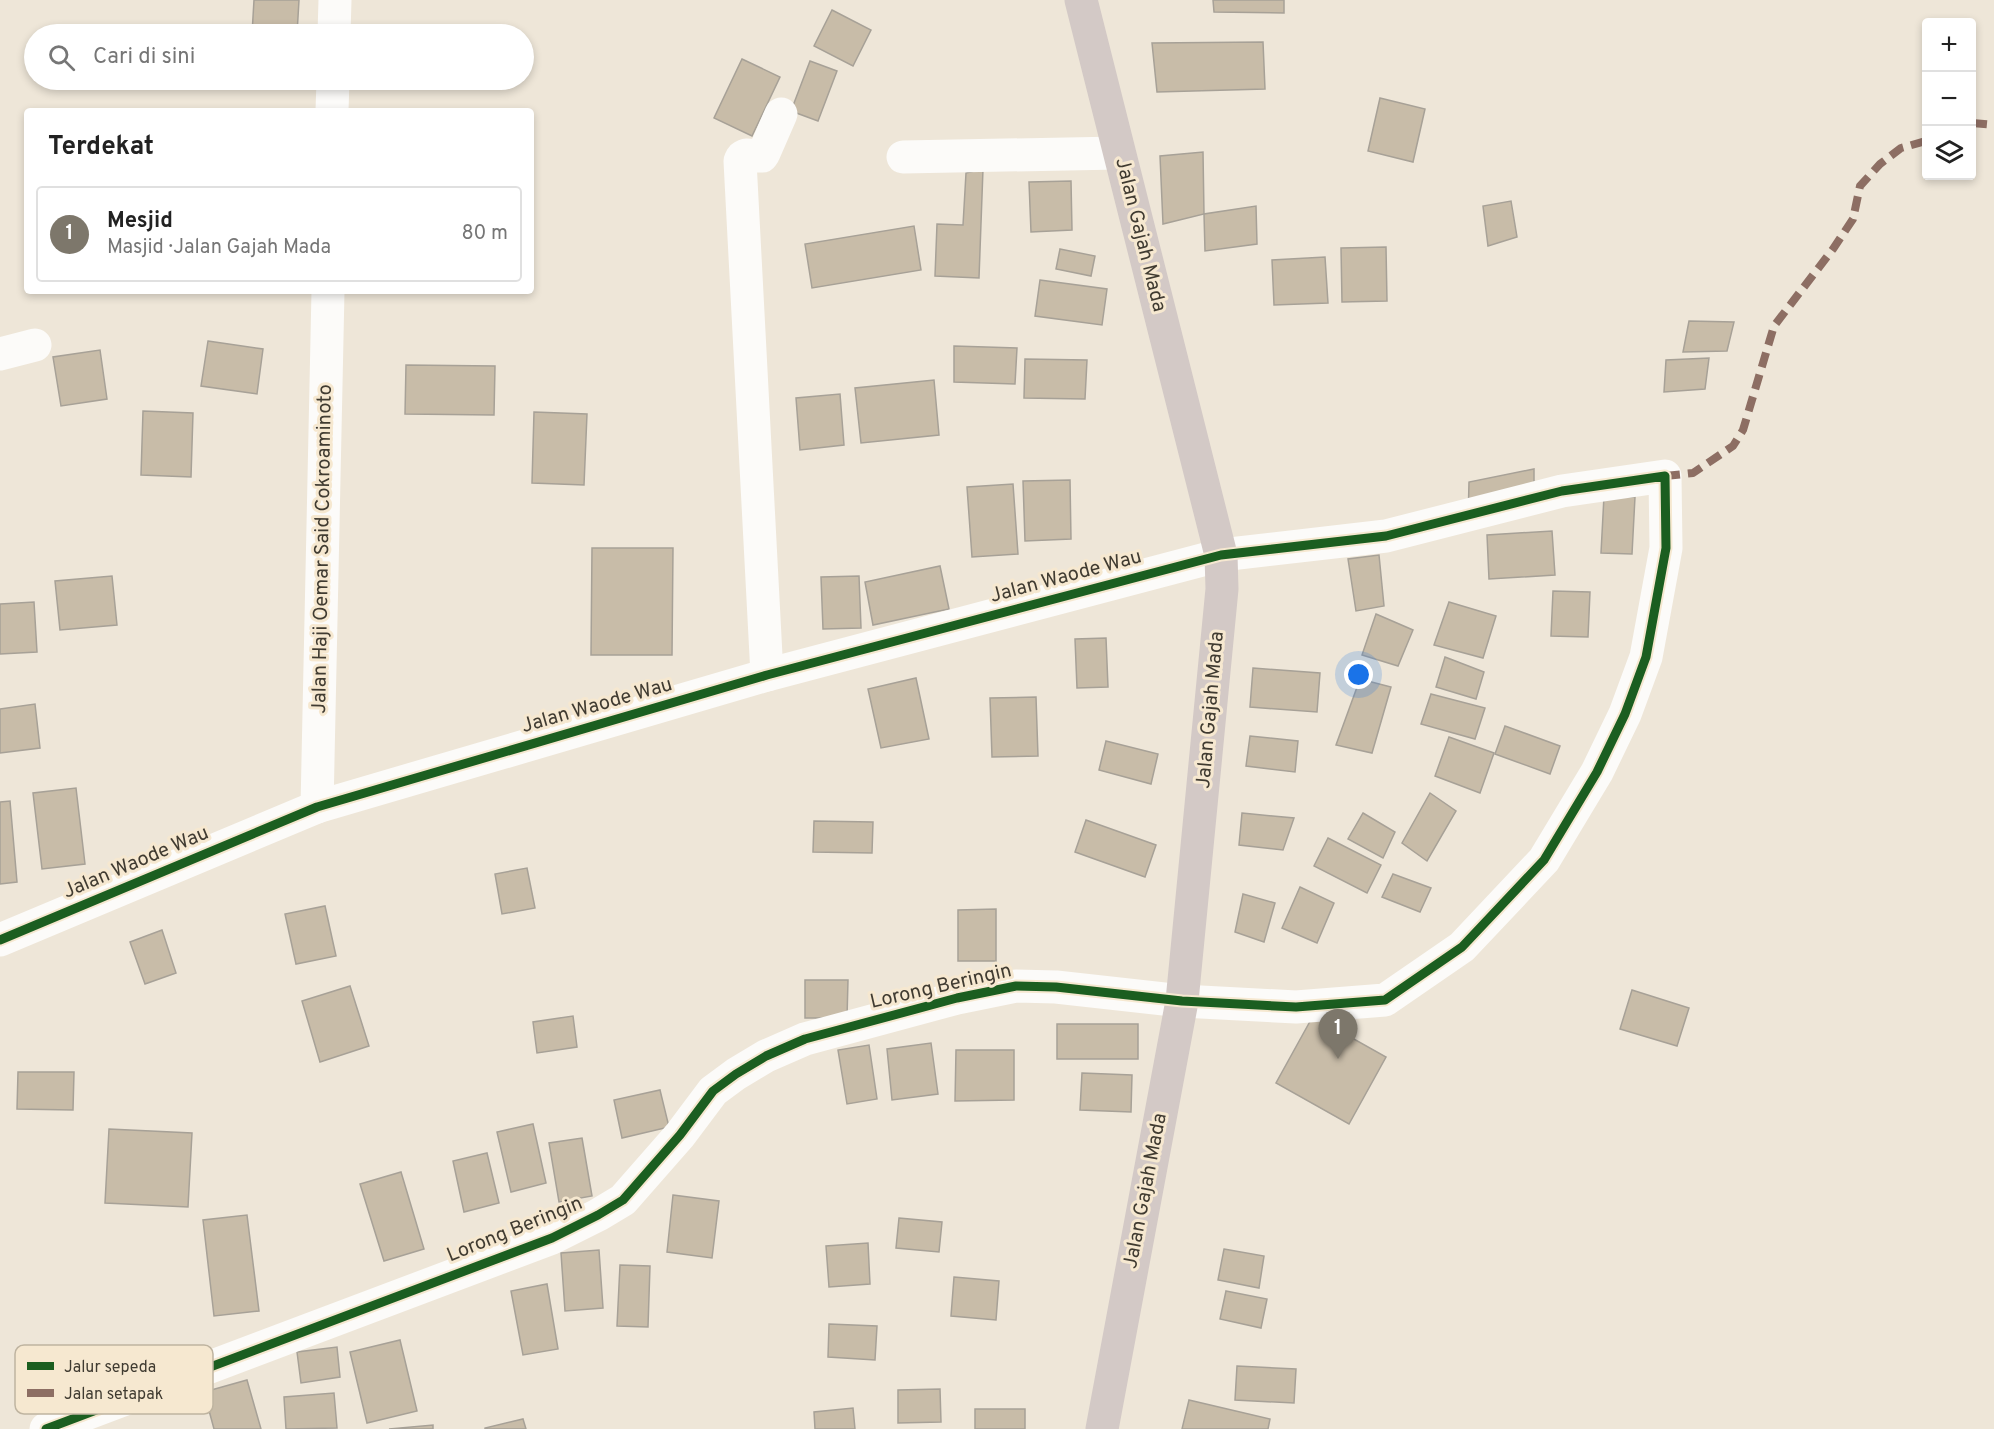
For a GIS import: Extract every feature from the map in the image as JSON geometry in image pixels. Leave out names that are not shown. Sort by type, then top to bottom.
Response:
[{"type":"highway","name":"Jalan Gajah Mada","points":[[1081,0],[1221,555],[1222,589],[1182,1001],[1102,1429]]},
{"type":"street","points":[[334,24],[335,0]]},
{"type":"street","points":[[332,108],[333,90]]},
{"type":"street","points":[[767,675],[741,161],[746,155],[762,156],[781,114]]},
{"type":"street","points":[[903,157],[1119,153]]},
{"type":"street","name":"Jalan Haji Oemar Said Cokroaminoto","points":[[317,807],[328,294]]},
{"type":"street","points":[[0,354],[35,345]]},
{"type":"street","name":"Jalan Waode Wau","points":[[0,940],[317,807],[767,675],[1221,555],[1386,536],[1562,491],[1665,476],[1666,548],[1646,657],[1625,714],[1597,772],[1544,860],[1462,947],[1385,1000],[1296,1007],[1182,1001]]},
{"type":"street","name":"Lorong Beringin","points":[[213,1366],[552,1238],[598,1215],[623,1200],[680,1135],[713,1091],[766,1056],[805,1039],[957,998],[1016,986],[1056,987],[1182,1001]]},
{"type":"street","name":"Lorong Beringin","points":[[46,1429],[86,1414]]},
{"type":"building","points":[[254,0],[299,0],[298,24],[253,24]]},
{"type":"building","points":[[1213,0],[1284,0],[1284,13],[1214,12]]},
{"type":"building","points":[[832,10],[871,30],[853,66],[814,46]]},
{"type":"building","points":[[1263,42],[1265,89],[1157,92],[1152,43]]},
{"type":"building","points":[[742,59],[780,77],[752,136],[714,118]]},
{"type":"building","points":[[810,61],[837,71],[818,121],[791,111]]},
{"type":"building","points":[[1380,98],[1425,109],[1413,162],[1368,151]]},
{"type":"building","points":[[1203,152],[1204,214],[1163,224],[1160,156]]},
{"type":"building","points":[[983,169],[979,278],[935,276],[937,224],[963,225],[966,173]]},
{"type":"building","points":[[1071,181],[1072,230],[1031,232],[1029,182]]},
{"type":"building","points":[[1511,201],[1517,237],[1488,246],[1483,206]]},
{"type":"building","points":[[1256,206],[1257,244],[1205,251],[1204,214]]},
{"type":"building","points":[[914,226],[921,270],[812,288],[805,244]]},
{"type":"building","points":[[1386,247],[1387,301],[1342,302],[1341,248]]},
{"type":"building","points":[[1060,249],[1095,256],[1091,276],[1056,269]]},
{"type":"building","points":[[1325,257],[1328,303],[1274,305],[1272,260]]},
{"type":"building","points":[[1040,280],[1107,289],[1102,325],[1035,316]]},
{"type":"building","points":[[1689,321],[1734,322],[1727,351],[1683,352]]},
{"type":"building","points":[[208,341],[263,349],[257,394],[201,386]]},
{"type":"building","points":[[954,346],[1017,348],[1015,384],[954,382]]},
{"type":"building","points":[[100,350],[107,399],[61,406],[53,357]]},
{"type":"building","points":[[1709,358],[1705,389],[1664,392],[1666,360]]},
{"type":"building","points":[[1025,359],[1087,360],[1085,399],[1024,398]]},
{"type":"building","points":[[406,365],[495,366],[494,415],[405,414]]},
{"type":"building","points":[[934,380],[939,435],[861,443],[855,388]]},
{"type":"building","points":[[840,394],[844,445],[800,450],[796,398]]},
{"type":"building","points":[[143,411],[193,413],[191,477],[141,475]]},
{"type":"building","points":[[534,412],[587,414],[584,485],[532,483]]},
{"type":"building","points":[[1534,469],[1534,510],[1468,521],[1469,482]]},
{"type":"building","points":[[1070,480],[1071,539],[1025,541],[1023,481]]},
{"type":"building","points":[[1013,484],[1018,554],[972,557],[967,487]]},
{"type":"building","points":[[1604,496],[1635,497],[1632,554],[1601,553]]},
{"type":"building","points":[[1552,531],[1555,575],[1489,579],[1487,535]]},
{"type":"building","points":[[592,548],[673,548],[672,655],[591,655]]},
{"type":"building","points":[[1379,555],[1384,606],[1356,611],[1348,559]]},
{"type":"building","points":[[940,566],[949,609],[873,625],[865,582]]},
{"type":"building","points":[[112,576],[117,625],[60,630],[55,581]]},
{"type":"building","points":[[859,576],[861,628],[823,629],[821,577]]},
{"type":"building","points":[[1553,591],[1590,592],[1588,637],[1551,636]]},
{"type":"building","points":[[34,602],[37,652],[0,654],[0,604]]},
{"type":"building","points":[[1449,602],[1496,616],[1483,658],[1434,645]]},
{"type":"building","points":[[1376,614],[1413,630],[1398,666],[1362,655]]},
{"type":"building","points":[[1106,638],[1108,687],[1077,688],[1075,639]]},
{"type":"building","points":[[1445,657],[1484,672],[1476,699],[1436,687]]},
{"type":"building","points":[[1253,668],[1320,673],[1317,712],[1250,707]]},
{"type":"building","points":[[916,678],[929,739],[881,748],[868,689]]},
{"type":"building","points":[[1360,679],[1391,687],[1372,753],[1336,745]]},
{"type":"building","points":[[1431,694],[1485,708],[1475,739],[1421,724]]},
{"type":"building","points":[[1036,697],[1038,756],[992,757],[990,698]]},
{"type":"building","points":[[35,704],[40,748],[0,753],[0,709]]},
{"type":"building","points":[[1505,726],[1560,746],[1550,774],[1495,754]]},
{"type":"building","points":[[1250,736],[1298,741],[1295,772],[1246,766]]},
{"type":"building","points":[[1449,737],[1494,753],[1480,793],[1435,776]]},
{"type":"building","points":[[1106,741],[1158,754],[1151,784],[1099,770]]},
{"type":"building","points":[[76,788],[85,864],[42,869],[33,793]]},
{"type":"building","points":[[1430,793],[1456,811],[1427,861],[1402,843]]},
{"type":"building","points":[[10,801],[17,882],[0,884],[0,802]]},
{"type":"building","points":[[1242,813],[1294,818],[1283,850],[1239,845]]},
{"type":"building","points":[[1363,813],[1395,832],[1383,858],[1348,839]]},
{"type":"building","points":[[1086,820],[1156,845],[1145,877],[1075,852]]},
{"type":"building","points":[[814,821],[873,822],[872,853],[813,852]]},
{"type":"building","points":[[1328,838],[1381,865],[1367,893],[1314,866]]},
{"type":"building","points":[[527,868],[535,908],[502,914],[495,874]]},
{"type":"building","points":[[1393,874],[1431,888],[1420,912],[1382,897]]},
{"type":"building","points":[[1300,887],[1334,903],[1317,943],[1282,928]]},
{"type":"building","points":[[1243,894],[1275,903],[1264,942],[1235,932]]},
{"type":"building","points":[[325,906],[336,956],[296,964],[285,914]]},
{"type":"building","points":[[996,909],[996,961],[958,961],[958,910]]},
{"type":"building","points":[[162,930],[176,973],[145,984],[130,942]]},
{"type":"building","points":[[805,980],[848,980],[847,1018],[805,1018]]},
{"type":"building","points":[[350,986],[369,1046],[320,1062],[302,1001]]},
{"type":"building","points":[[1632,990],[1689,1008],[1677,1046],[1620,1029]]},
{"type":"building","points":[[573,1016],[577,1047],[537,1053],[533,1022]]},
{"type":"building","points":[[1313,1016],[1386,1057],[1349,1124],[1276,1083]]},
{"type":"building","points":[[1057,1024],[1138,1024],[1138,1059],[1057,1059]]},
{"type":"building","points":[[931,1043],[938,1094],[892,1100],[887,1049]]},
{"type":"building","points":[[869,1045],[877,1099],[847,1104],[838,1050]]},
{"type":"building","points":[[956,1050],[1014,1050],[1014,1100],[955,1101]]},
{"type":"building","points":[[18,1072],[74,1072],[73,1110],[17,1109]]},
{"type":"building","points":[[1082,1073],[1132,1075],[1131,1112],[1080,1110]]},
{"type":"building","points":[[660,1090],[669,1127],[622,1138],[614,1100]]},
{"type":"building","points":[[533,1124],[546,1183],[511,1192],[497,1132]]},
{"type":"building","points":[[109,1129],[192,1133],[188,1207],[105,1203]]},
{"type":"building","points":[[582,1138],[592,1196],[559,1202],[549,1143]]},
{"type":"building","points":[[487,1153],[499,1203],[464,1212],[453,1161]]},
{"type":"building","points":[[401,1172],[424,1249],[384,1261],[360,1184]]},
{"type":"building","points":[[673,1195],[719,1201],[712,1258],[667,1252]]},
{"type":"building","points":[[247,1215],[259,1311],[214,1316],[203,1220]]},
{"type":"building","points":[[899,1218],[942,1222],[939,1252],[896,1248]]},
{"type":"building","points":[[868,1243],[870,1284],[829,1287],[826,1246]]},
{"type":"building","points":[[1224,1249],[1264,1256],[1259,1288],[1218,1280]]},
{"type":"building","points":[[599,1250],[603,1308],[565,1311],[561,1253]]},
{"type":"building","points":[[620,1265],[650,1266],[648,1327],[617,1326]]},
{"type":"building","points":[[954,1277],[999,1281],[996,1320],[951,1316]]},
{"type":"building","points":[[547,1284],[558,1349],[523,1355],[511,1291]]},
{"type":"building","points":[[1226,1291],[1267,1299],[1261,1328],[1220,1319]]},
{"type":"building","points":[[829,1324],[877,1326],[875,1360],[828,1357]]},
{"type":"building","points":[[400,1340],[417,1411],[367,1423],[350,1352]]},
{"type":"building","points":[[337,1347],[340,1377],[301,1383],[297,1352]]},
{"type":"building","points":[[1237,1366],[1296,1369],[1294,1403],[1235,1400]]},
{"type":"building","points":[[247,1380],[261,1429],[214,1429],[210,1414],[213,1414],[213,1389]]},
{"type":"building","points":[[940,1389],[941,1422],[898,1423],[898,1390]]},
{"type":"building","points":[[334,1393],[337,1428],[286,1429],[284,1397]]},
{"type":"building","points":[[1189,1400],[1270,1419],[1268,1429],[1182,1429]]},
{"type":"building","points":[[853,1408],[855,1429],[815,1429],[814,1412]]},
{"type":"building","points":[[975,1409],[1025,1409],[1025,1429],[975,1429]]},
{"type":"building","points":[[523,1419],[526,1429],[485,1429],[485,1428]]},
{"type":"building","points":[[433,1425],[433,1429],[389,1429]]},
{"type":"marked path","points":[[1976,123],[1994,125]]},
{"type":"marked path","points":[[1665,476],[1693,473],[1733,446],[1743,430],[1774,326],[1853,219],[1860,186],[1880,164],[1901,148],[1922,142]]},
{"type":"cycle path","points":[[0,940],[317,807],[767,675],[1221,555],[1386,536],[1562,491],[1665,476],[1666,548],[1646,657],[1625,714],[1597,772],[1544,860],[1462,947],[1385,1000],[1296,1007],[1182,1001],[1056,987],[1016,986],[957,998],[805,1039],[766,1056],[713,1091],[680,1135],[623,1200],[598,1215],[552,1238],[213,1366]]},
{"type":"cycle path","points":[[46,1429],[86,1414]]},
{"type":"place","name":"Mesjid","points":[[1338,1059]]}]
